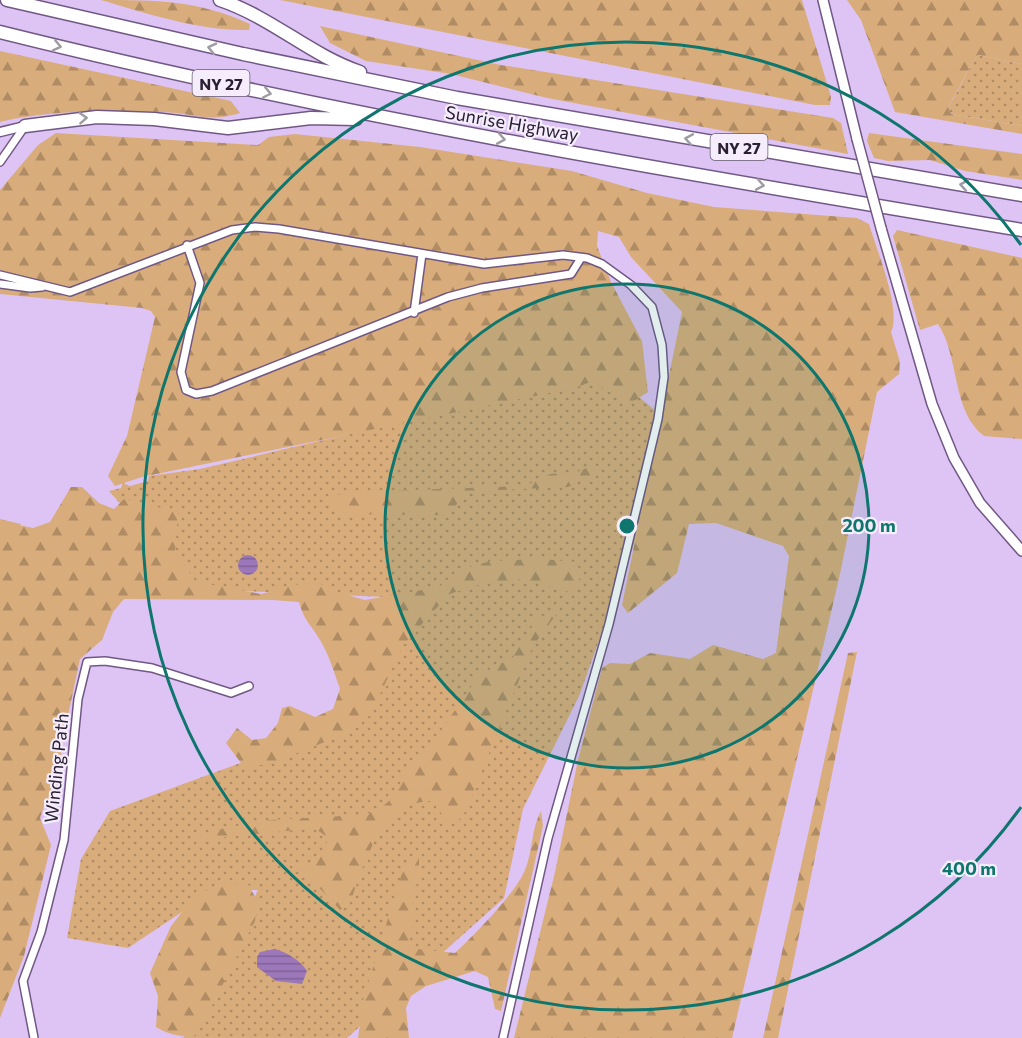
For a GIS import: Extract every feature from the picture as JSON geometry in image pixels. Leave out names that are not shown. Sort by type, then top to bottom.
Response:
[{"type":"highway","name":"Sunrise Highway","points":[[7,0],[221,50],[413,90],[1022,195]]},
{"type":"highway","points":[[220,0],[264,20],[339,64],[413,90]]},
{"type":"highway","name":"Sunrise Highway","points":[[0,32],[227,85],[443,129],[1022,230]]},
{"type":"highway","points":[[26,126],[71,119],[113,117],[239,127],[334,117],[443,129]]},
{"type":"main road","points":[[823,0],[881,228],[932,404],[961,473],[980,503],[1022,551]]},
{"type":"street","points":[[0,132],[26,126]]},
{"type":"street","points":[[0,162],[26,126]]},
{"type":"street","points":[[0,275],[70,292],[187,245],[232,230],[255,227],[279,229],[484,264],[563,255],[581,258],[602,264],[631,285],[652,307],[662,345],[664,377],[658,419],[609,624],[548,838],[503,1038]]},
{"type":"street","points":[[187,245],[200,283],[181,372],[186,390],[196,394],[212,391],[414,313],[448,297],[482,288],[571,274],[581,258]]},
{"type":"street","points":[[414,313],[422,254]]},
{"type":"street","points":[[0,284],[30,288],[42,287]]},
{"type":"street","name":"Winding Path","points":[[34,1038],[23,981],[41,932],[64,840],[78,699],[87,662],[105,661],[152,668],[231,693],[249,686]]},
{"type":"green space","points":[[101,0],[159,1],[194,6],[231,16],[250,24],[249,30],[193,25]]},
{"type":"green space","points":[[280,0],[802,0],[831,97],[830,105],[815,105]]},
{"type":"green space","points":[[847,0],[1022,0],[1022,64],[978,55],[948,107],[951,114],[1022,126],[1022,134],[895,112],[861,20]]},
{"type":"green space","points":[[320,26],[501,65],[833,118],[841,123],[848,154],[547,98],[451,74],[366,61],[330,43]]},
{"type":"green space","points":[[0,51],[231,101],[240,113],[210,117],[163,112],[81,112],[38,115],[0,122]]},
{"type":"green space","points":[[978,55],[1022,64],[1022,126],[951,114],[948,107]]},
{"type":"green space","points":[[56,133],[258,145],[269,137],[295,134],[420,147],[572,171],[647,193],[714,207],[857,218],[869,224],[891,294],[894,322],[891,332],[900,362],[899,374],[877,392],[840,574],[732,1038],[514,1038],[555,872],[578,760],[602,668],[610,663],[630,664],[650,653],[690,659],[713,645],[763,659],[776,653],[789,556],[783,546],[716,523],[689,524],[677,573],[628,613],[622,605],[682,312],[631,257],[619,237],[598,231],[597,246],[611,282],[642,341],[648,392],[629,404],[592,381],[578,387],[142,477],[115,486],[108,476],[127,436],[155,317],[151,311],[142,308],[0,294],[0,190],[38,145]]},
{"type":"green space","points":[[869,133],[1022,154],[1022,180],[965,171],[930,160],[888,161],[874,158],[867,141]]},
{"type":"green space","points":[[897,230],[1022,258],[1022,439],[984,436],[973,425],[966,413],[950,352],[938,324],[920,330],[893,236]]},
{"type":"green space","points":[[610,373],[663,417],[660,467],[642,508],[635,541],[579,696],[523,809],[504,898],[347,1038],[180,1038],[184,1037],[258,890],[215,890],[128,948],[67,938],[81,859],[110,811],[357,720],[410,598],[196,589],[109,491],[121,488],[123,483],[130,486],[148,481],[149,476],[200,469]]},
{"type":"green space","points":[[594,465],[605,468],[568,487],[473,491],[444,515],[343,514],[322,497],[356,492],[525,486],[550,474],[577,472]]},
{"type":"green space","points":[[71,487],[82,487],[99,503],[114,509],[124,499],[178,512],[175,552],[196,582],[261,594],[307,582],[319,583],[330,590],[365,600],[439,587],[458,570],[491,561],[541,559],[577,562],[581,577],[569,592],[523,579],[485,583],[449,594],[403,645],[371,714],[352,731],[270,764],[244,767],[226,743],[237,728],[252,740],[266,738],[278,723],[282,708],[290,706],[315,717],[333,709],[340,689],[326,652],[306,619],[299,602],[124,599],[113,612],[102,640],[80,659],[62,744],[58,789],[45,804],[40,818],[51,845],[24,956],[0,1018],[0,521],[33,528],[50,522]]},
{"type":"green space","points":[[0,519],[21,524],[0,548]]},
{"type":"green space","points":[[558,612],[533,646],[465,812],[458,821],[447,821],[432,801],[414,804],[399,812],[376,838],[349,906],[340,910],[299,866],[318,860],[329,838],[314,828],[188,841],[216,830],[270,820],[360,815],[377,811],[395,796],[404,774],[440,732],[479,675],[513,657],[538,617]]},
{"type":"green space","points":[[857,652],[778,1038],[763,1038],[848,653]]},
{"type":"green space","points":[[541,811],[543,826],[501,1011],[495,1009],[488,977],[475,971],[426,986],[411,996],[406,1008],[409,1038],[358,1038],[363,1000],[402,873],[419,857],[419,876],[412,901],[413,924],[408,948],[455,953],[494,913],[520,879],[528,863],[535,825]]},
{"type":"green space","points":[[221,883],[249,885],[258,903],[255,921],[197,1035],[171,1034],[156,1027],[158,996],[150,973],[171,926],[194,897]]},
{"type":"shaded area","points":[[248,555],[255,558],[258,565],[255,572],[248,575],[241,572],[238,565],[241,558]]},
{"type":"shaded area","points":[[275,949],[301,963],[307,971],[302,984],[276,981],[257,967],[257,957],[260,952]]}]
